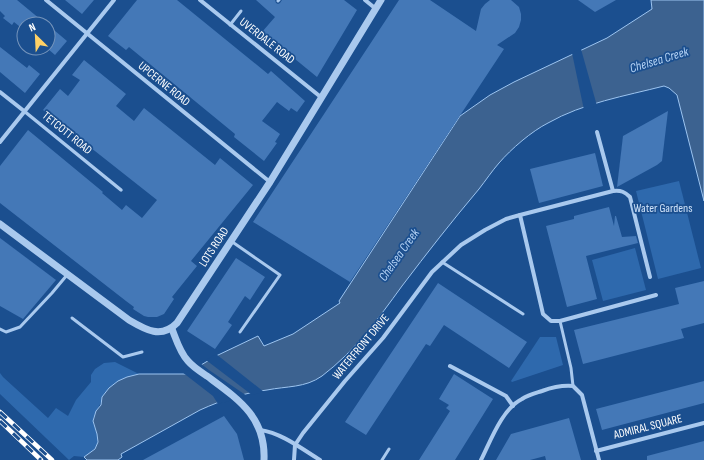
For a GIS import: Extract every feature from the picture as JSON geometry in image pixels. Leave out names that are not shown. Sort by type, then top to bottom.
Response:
[{"type":"street","name":"UPCERNE ROAD","points":[[46,0],[270,182]]},
{"type":"street","points":[[0,142],[114,0]]},
{"type":"street","name":"UVERDALE ROAD","points":[[200,0],[322,98]]},
{"type":"street","points":[[365,0],[376,9]]},
{"type":"street","name":"LOTS ROAD","points":[[172,329],[182,317],[270,182],[381,0]]},
{"type":"street","name":"TETCOTT ROAD","points":[[0,92],[121,190]]},
{"type":"street","points":[[597,132],[613,191],[625,193],[630,197],[650,277]]},
{"type":"street","name":"WATERFRONT DRIVE","points":[[295,445],[317,414],[383,338],[432,272],[461,245],[486,230],[520,215],[613,191]]},
{"type":"street","points":[[520,215],[543,314],[551,321],[560,321],[656,295]]},
{"type":"street","points":[[0,224],[129,320],[144,329],[155,332],[172,329],[187,361],[240,402],[249,411],[260,430],[263,442],[264,460]]},
{"type":"street","points":[[450,366],[506,396],[513,406]]},
{"type":"street","points":[[481,460],[502,420],[513,406],[521,399],[555,386],[573,386],[582,395],[599,460]]},
{"type":"street","name":"ADMIRAL SQUARE","points":[[596,451],[704,423]]},
{"type":"street","points":[[260,430],[270,431],[320,460]]},
{"type":"street","points":[[294,460],[295,445]]},
{"type":"lane","points":[[230,25],[241,11]]},
{"type":"lane","points":[[231,241],[280,275],[240,332]]},
{"type":"lane","points":[[442,262],[523,314]]},
{"type":"lane","points":[[0,329],[6,332],[20,327],[67,275]]},
{"type":"lane","points":[[72,318],[123,357],[142,352]]},
{"type":"lane","points":[[560,321],[572,368],[573,386]]},
{"type":"lane","points":[[382,460],[388,449]]},
{"type":"green space","name":"Water Gardens","points":[[679,181],[701,268],[658,279],[636,191]]},
{"type":"green space","name":"Water Gardens","points":[[635,248],[646,290],[603,301],[592,260]]},
{"type":"green space","points":[[540,337],[556,337],[563,365],[512,382],[511,381]]},
{"type":"green space","points":[[115,362],[139,374],[127,377],[102,397],[93,421],[98,440],[97,444],[91,452],[84,457],[74,456],[69,460],[0,394],[0,373],[48,418],[56,408],[68,416],[76,400],[91,382],[91,375],[95,369],[104,363]]},
{"type":"water","name":"Chelsea Creek","points":[[651,0],[704,0],[704,201],[677,95],[669,88],[664,86],[575,110],[542,126],[516,146],[496,166],[365,334],[345,356],[322,376],[302,385],[250,393],[233,397],[208,406],[121,454],[122,457],[118,460],[87,460],[84,457],[95,449],[98,442],[93,421],[96,411],[101,405],[102,397],[109,388],[118,381],[139,374],[186,374],[216,356],[258,336],[264,346],[293,334],[340,303],[339,301],[460,116],[490,95],[514,82],[607,38],[652,9]]},
{"type":"pier","points":[[581,49],[597,106],[584,110],[572,53]]},
{"type":"pier","points":[[216,354],[264,392],[252,395],[206,360]]},
{"type":"pier","points":[[200,363],[247,396],[218,404],[213,396],[182,372],[185,372]]},
{"type":"building","points":[[0,0],[17,0],[36,16],[16,16],[16,24],[14,22],[12,25],[3,18],[5,16],[0,11]]},
{"type":"building","points":[[65,0],[94,0],[82,14]]},
{"type":"building","points":[[137,0],[177,0],[268,74],[271,71],[305,101],[297,112],[291,108],[289,111],[277,102],[262,121],[280,134],[275,142],[277,143],[264,161],[234,137],[235,134],[129,47],[126,50],[108,36]]},
{"type":"building","points":[[256,0],[275,0],[278,4],[282,0],[344,0],[357,10],[317,77],[262,32],[275,17]]},
{"type":"building","points":[[399,0],[430,0],[476,31],[481,9],[490,0],[511,0],[519,7],[521,20],[515,33],[497,45],[504,49],[350,282],[253,222]]},
{"type":"building","points":[[578,0],[616,0],[595,12]]},
{"type":"building","points":[[56,32],[67,41],[56,54]]},
{"type":"building","points":[[0,47],[27,68],[29,65],[40,74],[25,93],[0,72]]},
{"type":"building","points":[[84,60],[126,94],[116,106],[134,121],[144,108],[215,165],[220,158],[253,185],[191,261],[197,266],[172,297],[174,299],[164,314],[157,317],[144,316],[133,309],[134,307],[0,203],[0,166],[28,130],[103,192],[102,193],[122,210],[126,205],[142,218],[157,200],[43,110],[60,89],[68,96],[80,80],[72,75]]},
{"type":"building","points":[[668,111],[662,161],[617,187],[623,136]]},
{"type":"building","points":[[595,153],[603,186],[539,203],[530,169]]},
{"type":"building","points":[[609,207],[614,226],[616,216],[622,237],[636,236],[638,243],[586,256],[597,299],[567,307],[546,226],[574,219],[574,216]]},
{"type":"building","points":[[0,238],[56,280],[23,319],[0,306]]},
{"type":"building","points":[[236,258],[265,277],[250,300],[245,296],[228,322],[232,325],[215,349],[187,331]]},
{"type":"building","points":[[704,281],[704,323],[681,329],[684,338],[583,364],[574,330],[679,304],[675,288]]},
{"type":"building","points":[[438,283],[527,342],[509,368],[444,325],[430,346],[426,344],[366,435],[345,422]]},
{"type":"building","points":[[454,374],[493,399],[455,460],[419,460],[450,411],[446,408],[449,405],[439,399]]},
{"type":"building","points":[[704,381],[704,403],[602,430],[596,409]]},
{"type":"building","points":[[224,416],[237,434],[244,460],[143,460]]},
{"type":"building","points":[[569,418],[581,460],[546,460],[545,456],[530,460],[496,460],[511,434]]},
{"type":"building","points":[[704,441],[704,460],[647,460],[647,456]]},
{"type":"railway","points":[[0,412],[52,460]]},
{"type":"railway","points":[[0,421],[41,460]]}]
